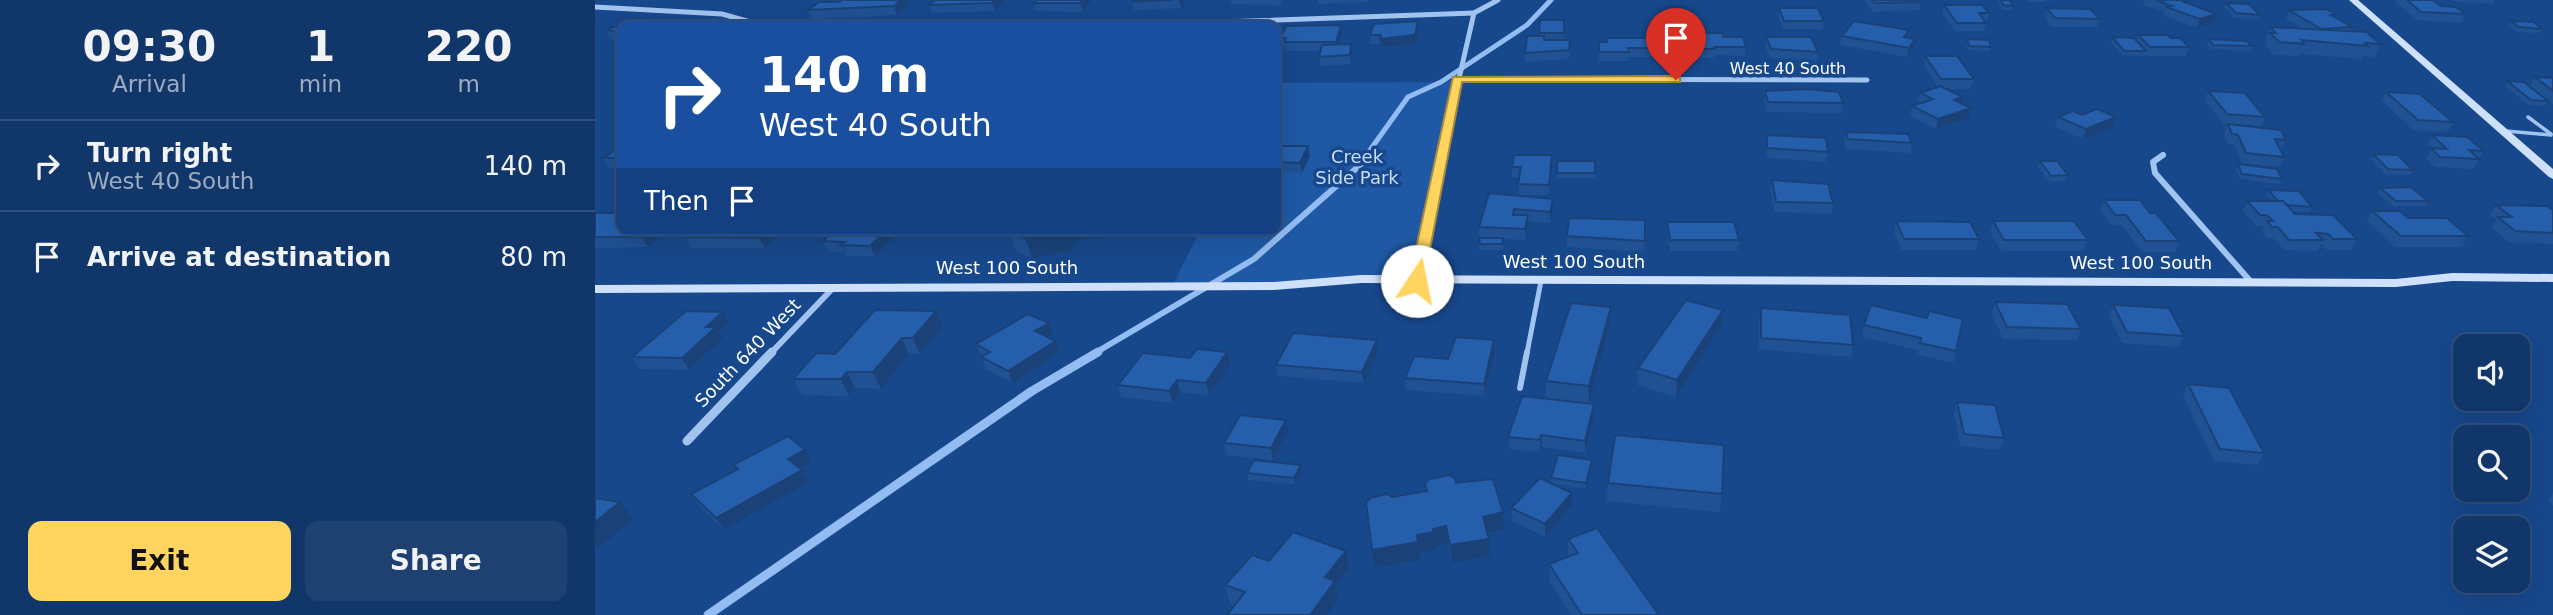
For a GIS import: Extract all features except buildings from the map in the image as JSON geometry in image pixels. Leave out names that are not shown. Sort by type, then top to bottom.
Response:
[{"type":"street","points":[[1249,21],[1474,13],[1498,0]]},
{"type":"street","points":[[2353,0],[2552,173]]},
{"type":"street","points":[[595,7],[722,15],[745,21]]},
{"type":"street","points":[[1417,281],[1457,79],[1474,13]]},
{"type":"street","name":"West 40 South","points":[[1457,79],[1867,80]]},
{"type":"street","points":[[2163,156],[2153,162],[2155,173],[2252,283]]},
{"type":"street","name":"West 100 South","points":[[595,289],[1274,286],[1361,279],[2396,283],[2452,277],[2553,278]]},
{"type":"street","name":"South 640 West","points":[[687,441],[833,288]]},
{"type":"lane","points":[[2528,117],[2552,135]]},
{"type":"lane","points":[[2503,131],[2552,135]]},
{"type":"lane","points":[[1520,388],[1541,281]]},
{"type":"green space","name":"Creek Side Park","points":[[1457,79],[1417,281],[1172,287],[1198,235],[1281,235],[1281,83],[1441,82]]},
{"type":"waterway","points":[[1368,153],[1408,97],[1441,82],[1527,25],[1551,0]]},
{"type":"waterway","points":[[1095,353],[1254,259],[1359,166],[1369,152]]},
{"type":"waterway","points":[[708,615],[1032,391],[1098,352]]},
{"type":"route","points":[[1417,281],[1457,79],[1676,80]]}]
